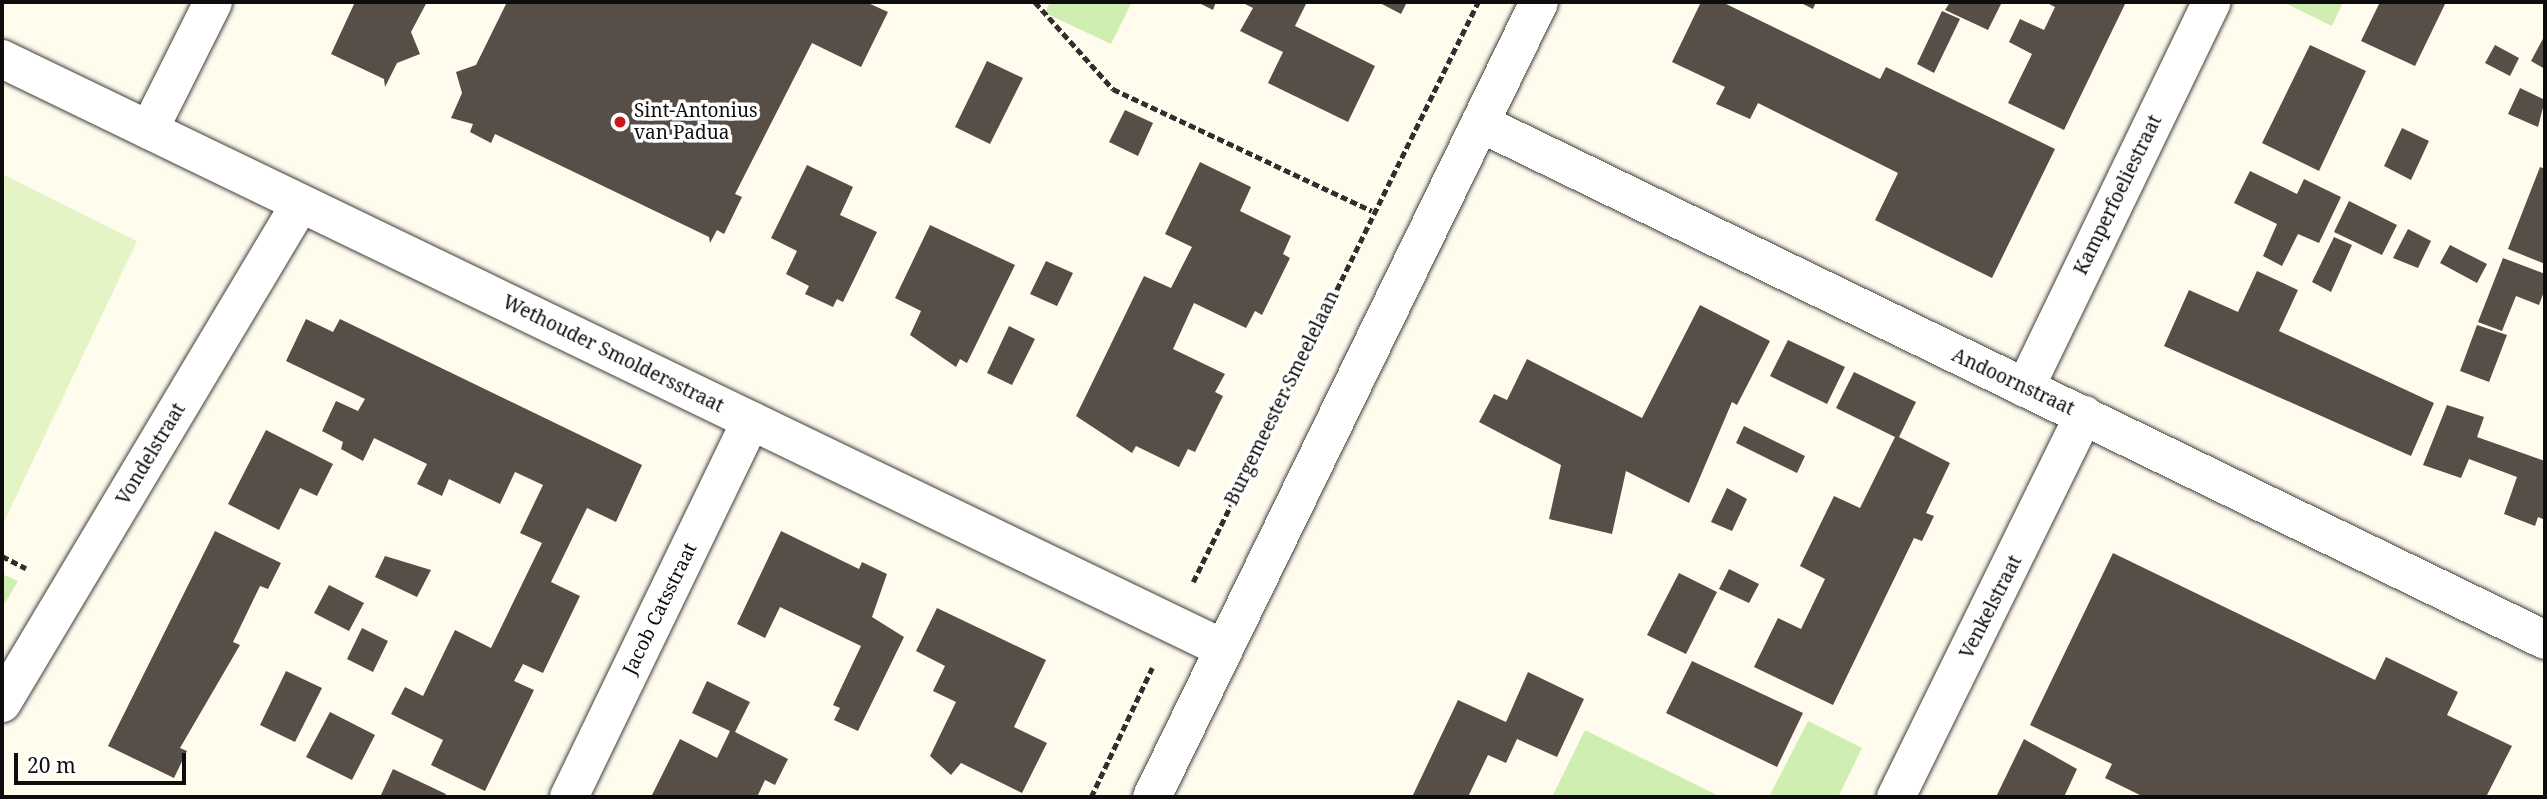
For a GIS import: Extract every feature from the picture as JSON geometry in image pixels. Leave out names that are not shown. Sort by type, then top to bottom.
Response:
[{"type":"street","points":[[149,130],[213,2]]},
{"type":"street","points":[[1152,797],[1539,2]]},
{"type":"street","name":"Kamperfoeliestraat","points":[[2025,388],[2212,2]]},
{"type":"street","name":"Wethouder Smoldersstraat","points":[[2,59],[1224,649]]},
{"type":"street","name":"Andoornstraat","points":[[1480,123],[2545,640]]},
{"type":"street","name":"Vondelstraat","points":[[2,703],[300,204]]},
{"type":"street","name":"Venkelstraat","points":[[1896,797],[2084,415]]},
{"type":"street","name":"Jacob Catsstraat","points":[[569,797],[751,421]]},
{"type":"path","points":[[1035,2],[1113,89],[1372,211]]},
{"type":"path","name":"Burgemeester Smeelelaan","points":[[1091,797],[1372,211],[1478,2]]},
{"type":"green space","points":[[1050,2],[1132,2],[1111,44],[1045,13]]},
{"type":"green space","points":[[2283,2],[2343,2],[2332,26]]},
{"type":"green space","points":[[2,174],[137,241],[2,526]]},
{"type":"green space","points":[[2,574],[18,581],[2,608]]},
{"type":"green space","points":[[1808,721],[1862,748],[1838,797],[1769,797]]},
{"type":"green space","points":[[1585,730],[1721,797],[1552,797]]},
{"type":"building","points":[[355,2],[427,2],[411,32],[420,54],[397,63],[385,87],[384,79],[331,54]]},
{"type":"building","name":"Sint-Antonius van Padua","points":[[507,2],[866,2],[888,12],[861,67],[812,43],[735,194],[742,197],[724,234],[717,230],[710,243],[709,237],[495,134],[491,143],[470,132],[473,124],[451,118],[462,93],[456,72],[476,65]]},
{"type":"building","points":[[1197,2],[1216,2],[1213,10]]},
{"type":"building","points":[[1241,2],[1307,2],[1295,26],[1375,66],[1348,122],[1268,83],[1283,52],[1240,31],[1253,8]]},
{"type":"building","points":[[1378,2],[1407,2],[1401,14]]},
{"type":"building","points":[[1701,2],[1722,2],[1880,79],[1886,67],[2055,149],[1992,278],[1875,220],[1898,173],[1758,103],[1750,119],[1716,104],[1725,87],[1672,62]]},
{"type":"building","points":[[1799,2],[1816,2],[1813,9]]},
{"type":"building","points":[[1950,2],[2002,2],[1988,30],[1945,10]]},
{"type":"building","points":[[2045,2],[2126,2],[2064,130],[2008,103],[2032,54],[2009,42],[2020,19],[2044,30],[2055,7]]},
{"type":"building","points":[[2380,2],[2446,2],[2415,66],[2361,41]]},
{"type":"building","points":[[1942,11],[1960,19],[1934,73],[1917,64]]},
{"type":"building","points":[[2545,35],[2545,69],[2531,61]]},
{"type":"building","points":[[2310,45],[2366,71],[2319,171],[2262,143]]},
{"type":"building","points":[[2495,45],[2519,58],[2510,76],[2485,63]]},
{"type":"building","points":[[987,61],[1023,78],[990,144],[955,127]]},
{"type":"building","points":[[2520,88],[2545,100],[2538,127],[2508,114]]},
{"type":"building","points":[[1125,110],[1153,123],[1138,156],[1109,142]]},
{"type":"building","points":[[2402,128],[2429,141],[2411,180],[2384,166]]},
{"type":"building","points":[[1200,162],[1251,187],[1240,211],[1291,236],[1283,254],[1290,258],[1262,315],[1255,311],[1246,328],[1194,303],[1173,349],[1225,374],[1215,392],[1223,396],[1195,452],[1188,449],[1179,467],[1136,446],[1132,453],[1076,416],[1144,276],[1171,288],[1192,247],[1165,234]]},
{"type":"building","points":[[807,165],[853,187],[840,215],[877,232],[843,302],[837,299],[833,307],[805,294],[809,286],[786,274],[797,251],[771,238]]},
{"type":"building","points":[[2540,167],[2545,169],[2545,264],[2508,249]]},
{"type":"building","points":[[2250,171],[2297,194],[2304,179],[2341,197],[2319,243],[2298,234],[2282,266],[2263,256],[2277,224],[2234,203]]},
{"type":"building","points":[[2349,201],[2397,225],[2382,255],[2334,232]]},
{"type":"building","points":[[930,225],[1015,265],[967,363],[960,359],[956,367],[910,335],[921,311],[895,298]]},
{"type":"building","points":[[2408,229],[2431,241],[2418,268],[2393,258]]},
{"type":"building","points":[[2334,237],[2352,245],[2331,292],[2312,282]]},
{"type":"building","points":[[2450,245],[2487,264],[2477,283],[2440,263]]},
{"type":"building","points":[[2503,258],[2545,274],[2545,289],[2539,305],[2516,296],[2502,331],[2478,322]]},
{"type":"building","points":[[1046,261],[1073,273],[1057,306],[1030,294]]},
{"type":"building","points":[[2257,271],[2298,290],[2279,331],[2434,403],[2411,456],[2164,346],[2189,290],[2238,312]]},
{"type":"building","points":[[1700,305],[1770,341],[1737,405],[1732,402],[1689,503],[1626,471],[1612,534],[1549,519],[1561,465],[1479,422],[1494,394],[1507,400],[1527,359],[1642,418]]},
{"type":"building","points":[[306,319],[333,332],[340,319],[642,465],[616,522],[587,508],[551,582],[580,596],[543,673],[523,664],[514,681],[534,690],[485,791],[431,765],[443,740],[391,714],[405,687],[423,696],[455,630],[491,648],[542,543],[520,533],[543,485],[515,472],[500,504],[449,479],[442,496],[417,484],[427,464],[374,438],[363,461],[341,449],[343,442],[322,431],[336,401],[358,411],[365,399],[286,361]]},
{"type":"building","points":[[2477,325],[2507,335],[2489,382],[2460,371]]},
{"type":"building","points":[[1009,326],[1035,339],[1012,385],[987,373]]},
{"type":"building","points":[[1788,340],[1845,367],[1827,404],[1770,376]]},
{"type":"building","points":[[1854,372],[1916,402],[1899,437],[1950,463],[1926,513],[1934,516],[1922,541],[1914,538],[1833,705],[1754,667],[1778,618],[1801,629],[1825,579],[1800,566],[1834,496],[1860,508],[1895,437],[1836,408]]},
{"type":"building","points":[[2447,405],[2484,417],[2477,437],[2545,461],[2545,520],[2538,517],[2535,526],[2504,514],[2517,477],[2469,459],[2461,478],[2423,465]]},
{"type":"building","points":[[1744,426],[1805,456],[1797,473],[1736,443]]},
{"type":"building","points":[[266,430],[333,464],[317,496],[300,488],[279,530],[228,504]]},
{"type":"building","points":[[1727,488],[1747,499],[1732,531],[1711,522]]},
{"type":"building","points":[[215,531],[281,563],[268,589],[260,586],[233,642],[240,645],[180,748],[187,751],[174,778],[108,746]]},
{"type":"building","points":[[781,531],[859,569],[862,562],[887,574],[872,617],[904,637],[858,731],[834,720],[840,708],[833,705],[861,646],[780,607],[765,638],[737,624]]},
{"type":"building","points":[[2113,553],[2375,680],[2386,657],[2458,692],[2447,715],[2512,746],[2486,797],[2144,797],[2105,778],[2112,764],[2030,725]]},
{"type":"building","points":[[385,556],[431,570],[417,597],[375,577]]},
{"type":"building","points":[[1729,569],[1759,584],[1749,603],[1719,589]]},
{"type":"building","points":[[1679,573],[1717,592],[1686,654],[1647,635]]},
{"type":"building","points":[[329,585],[364,603],[349,631],[314,613]]},
{"type":"building","points":[[937,608],[1046,660],[1014,727],[1047,743],[1022,793],[961,763],[951,775],[930,756],[956,702],[933,691],[945,666],[916,651]]},
{"type":"building","points":[[362,628],[388,641],[373,672],[347,659]]},
{"type":"building","points":[[1692,661],[1803,713],[1777,767],[1666,713]]},
{"type":"building","points":[[286,671],[322,688],[295,742],[260,725]]},
{"type":"building","points":[[1528,672],[1584,699],[1557,757],[1517,739],[1506,763],[1488,755],[1468,797],[1412,797],[1458,700],[1506,722]]},
{"type":"building","points":[[707,681],[750,702],[735,732],[788,759],[775,785],[765,780],[757,797],[651,797],[680,739],[717,758],[730,731],[692,713]]},
{"type":"building","points":[[330,712],[375,735],[352,780],[306,757]]},
{"type":"building","points":[[2024,739],[2077,769],[2064,797],[1996,797]]},
{"type":"building","points":[[393,769],[446,794],[444,797],[380,797]]},
{"type":"place","name":"Sint-Antonius van Padua","points":[[620,122]]}]
